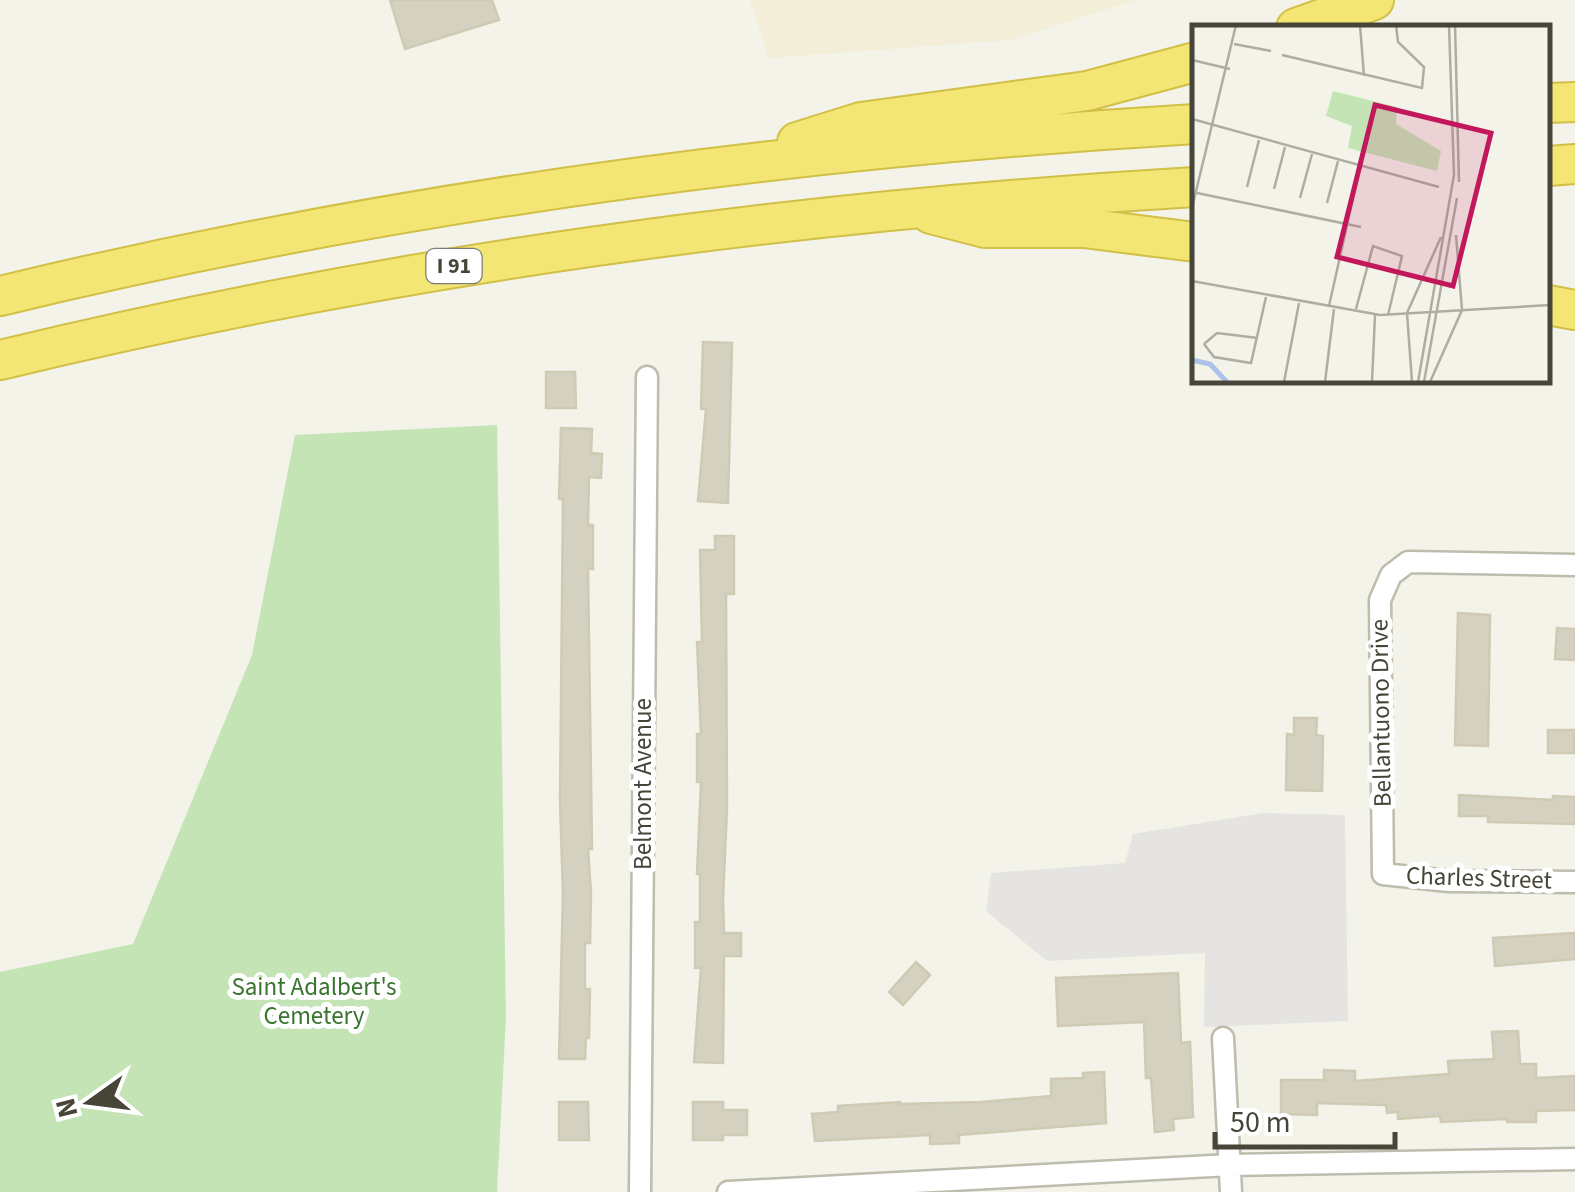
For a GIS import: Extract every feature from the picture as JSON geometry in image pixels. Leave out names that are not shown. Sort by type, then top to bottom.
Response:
[{"type":"highway","points":[[1304,25],[1374,0]]},
{"type":"highway","points":[[757,161],[805,138],[848,124],[1073,94],[1192,63]]},
{"type":"highway","points":[[1550,103],[1575,102]]},
{"type":"highway","points":[[0,296],[402,212],[586,183],[970,139],[1192,124]]},
{"type":"highway","points":[[1550,166],[1575,164]]},
{"type":"highway","name":"I 91","points":[[0,360],[206,314],[479,262],[670,234],[914,207],[1192,186]]},
{"type":"highway","points":[[914,207],[975,227],[1084,228],[1192,242]]},
{"type":"highway","points":[[1550,305],[1575,310]]},
{"type":"street","name":"Belmont Avenue","points":[[640,1192],[646,377]]},
{"type":"street","name":"Bellantuono Drive","points":[[1383,874],[1380,600],[1391,575],[1408,562],[1575,564]]},
{"type":"street","name":"Charles Street","points":[[1383,874],[1449,880],[1575,882]]},
{"type":"street","points":[[1222,1038],[1231,1192]]},
{"type":"street","points":[[728,1192],[1230,1165],[1575,1159]]},
{"type":"shaded area","points":[[750,0],[1136,0],[1011,40],[769,58]]},
{"type":"shaded area","points":[[1263,813],[1345,815],[1348,1021],[1204,1027],[1205,953],[1047,961],[986,911],[991,873],[1125,863],[1133,834]]},
{"type":"green space","name":"Saint Adalbert's Cemetery","points":[[497,425],[506,1017],[497,1192],[0,1192],[0,972],[133,944],[252,655],[295,435]]},
{"type":"building","points":[[390,0],[492,0],[499,20],[405,49]]},
{"type":"building","points":[[703,342],[732,343],[728,503],[698,501],[706,409],[701,409]]},
{"type":"building","points":[[546,372],[575,372],[576,408],[546,408]]},
{"type":"building","points":[[561,428],[592,429],[591,453],[602,454],[601,478],[589,477],[588,525],[593,525],[593,569],[588,569],[592,849],[588,849],[590,943],[585,943],[585,989],[590,989],[585,1059],[559,1059],[563,893]]},
{"type":"building","points":[[715,536],[734,536],[734,594],[726,594],[727,808],[723,899],[724,933],[741,933],[741,956],[724,956],[723,1063],[694,1062],[701,968],[695,968],[695,922],[700,922],[700,550],[715,550]]},
{"type":"building","points":[[1458,613],[1490,615],[1488,746],[1455,745]]},
{"type":"building","points":[[1557,628],[1575,629],[1575,660],[1555,659]]},
{"type":"building","points":[[1294,718],[1317,718],[1316,735],[1323,736],[1322,791],[1286,790],[1287,734],[1294,735]]},
{"type":"building","points":[[1548,730],[1574,730],[1574,753],[1548,753]]},
{"type":"building","points":[[1459,795],[1553,800],[1553,796],[1575,797],[1575,824],[1488,822],[1488,816],[1459,816]]},
{"type":"building","points":[[1575,933],[1575,959],[1495,966],[1493,938]]},
{"type":"building","points":[[916,962],[930,975],[903,1005],[889,992]]},
{"type":"building","points":[[1178,973],[1181,1043],[1190,1042],[1193,1117],[1173,1119],[1174,1130],[1155,1132],[1151,1078],[1146,1078],[1144,1022],[1058,1026],[1056,978]]},
{"type":"building","points":[[1518,1031],[1520,1064],[1536,1064],[1536,1078],[1575,1076],[1575,1110],[1536,1111],[1536,1122],[1441,1122],[1440,1116],[1398,1119],[1398,1112],[1387,1113],[1386,1105],[1317,1103],[1317,1115],[1281,1114],[1281,1080],[1324,1080],[1324,1070],[1355,1071],[1355,1081],[1449,1074],[1448,1061],[1494,1059],[1492,1032]]},
{"type":"building","points":[[1104,1072],[1106,1123],[959,1135],[959,1143],[930,1144],[930,1135],[815,1141],[812,1114],[838,1112],[838,1106],[1051,1096],[1051,1079],[1083,1078],[1083,1073]]},
{"type":"building","points":[[559,1102],[588,1102],[589,1140],[559,1140]]},
{"type":"building","points":[[693,1102],[723,1102],[723,1110],[747,1110],[747,1135],[693,1140]]}]
